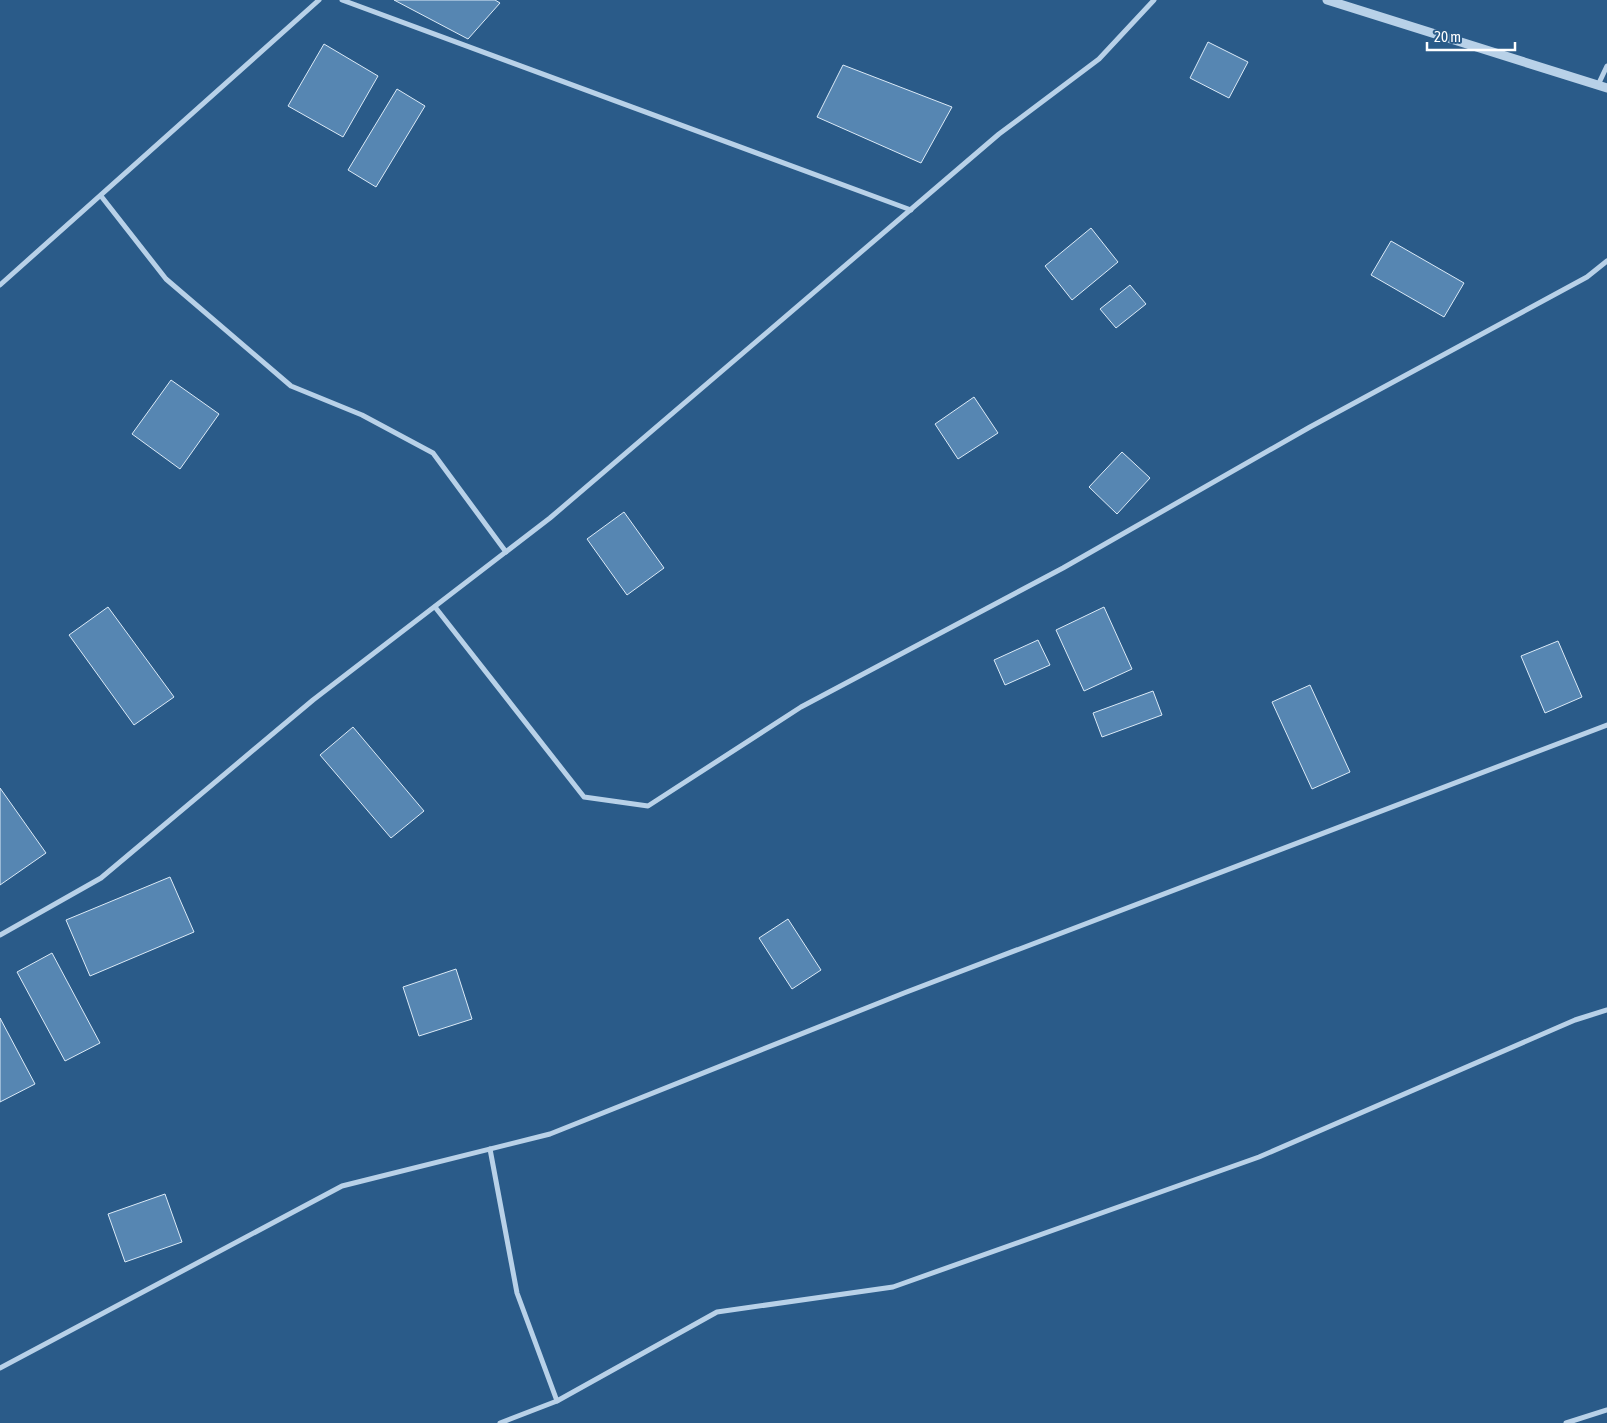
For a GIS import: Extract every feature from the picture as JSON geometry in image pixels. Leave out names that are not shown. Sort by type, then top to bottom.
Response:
[{"type":"street","points":[[0,285],[319,0]]},
{"type":"street","points":[[342,0],[912,210]]},
{"type":"street","points":[[0,935],[100,878],[313,700],[550,518],[717,378],[999,134],[1099,59],[1154,0]]},
{"type":"street","points":[[1327,0],[1603,86],[1607,66]]},
{"type":"street","points":[[100,196],[166,279],[291,386],[362,415],[433,453],[506,552]]},
{"type":"street","points":[[434,607],[584,797],[648,806],[801,707],[1063,568],[1310,426],[1587,277],[1607,261]]},
{"type":"street","points":[[0,1368],[342,1186],[550,1134],[913,990],[1607,725]]},
{"type":"street","points":[[500,1423],[557,1401],[717,1312],[892,1287],[1259,1157],[1574,1020],[1607,1010]]},
{"type":"street","points":[[490,1149],[517,1293],[557,1401]]},
{"type":"street","points":[[1566,1423],[1607,1410]]},
{"type":"building","points":[[394,0],[495,0],[500,3],[468,39]]},
{"type":"building","points":[[1208,42],[1248,62],[1229,98],[1190,78]]},
{"type":"building","points":[[324,44],[378,76],[343,137],[288,106]]},
{"type":"building","points":[[843,65],[952,107],[921,163],[817,117]]},
{"type":"building","points":[[397,89],[425,106],[376,187],[348,170]]},
{"type":"building","points":[[1091,228],[1118,262],[1072,300],[1045,266]]},
{"type":"building","points":[[1391,241],[1464,283],[1444,317],[1371,275]]},
{"type":"building","points":[[1130,285],[1146,304],[1116,328],[1100,309]]},
{"type":"building","points":[[171,380],[219,414],[180,469],[132,434]]},
{"type":"building","points":[[974,397],[998,433],[958,459],[935,424]]},
{"type":"building","points":[[1122,452],[1150,478],[1117,514],[1089,487]]},
{"type":"building","points":[[624,512],[664,568],[627,595],[587,539]]},
{"type":"building","points":[[108,607],[174,697],[134,725],[69,635]]},
{"type":"building","points":[[1104,607],[1132,669],[1084,691],[1056,630]]},
{"type":"building","points":[[1038,640],[1050,665],[1005,685],[994,660]]},
{"type":"building","points":[[1558,641],[1582,697],[1545,713],[1521,656]]},
{"type":"building","points":[[1310,685],[1350,772],[1312,789],[1272,702]]},
{"type":"building","points":[[1153,691],[1162,715],[1102,737],[1093,713]]},
{"type":"building","points":[[353,727],[424,811],[391,838],[320,755]]},
{"type":"building","points":[[0,788],[46,853],[0,885]]},
{"type":"building","points":[[170,877],[194,932],[90,976],[66,920]]},
{"type":"building","points":[[788,919],[821,970],[792,989],[759,938]]},
{"type":"building","points":[[52,953],[100,1043],[65,1061],[17,972]]},
{"type":"building","points":[[456,969],[472,1019],[419,1036],[403,987]]},
{"type":"building","points":[[0,1018],[35,1084],[0,1102]]},
{"type":"building","points":[[165,1194],[182,1242],[125,1262],[108,1214]]}]
